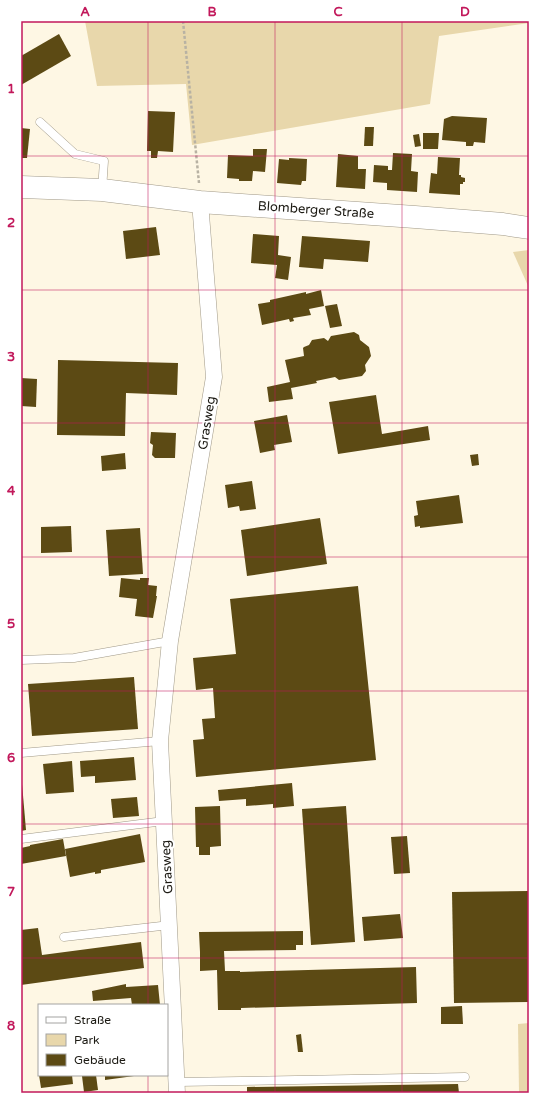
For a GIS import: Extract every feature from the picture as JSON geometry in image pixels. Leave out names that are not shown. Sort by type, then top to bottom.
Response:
[{"type":"street","name":"Blomberger Straße","points":[[21,187],[102,190],[200,202],[415,217],[503,224],[529,228]]},
{"type":"street","name":"Grasweg","points":[[178,1087],[160,741],[170,641],[214,377],[200,202]]},
{"type":"lane","points":[[40,122],[75,154],[104,161],[102,190]]},
{"type":"lane","points":[[21,660],[74,658],[170,641]]},
{"type":"lane","points":[[21,753],[160,741]]},
{"type":"lane","points":[[21,840],[164,821]]},
{"type":"lane","points":[[64,937],[170,925]]},
{"type":"lane","points":[[178,1087],[465,1077]]},
{"type":"path","points":[[183,21],[200,202]]},
{"type":"green space","points":[[85,21],[529,21],[529,23],[439,36],[430,104],[192,145],[186,84],[97,86]]},
{"type":"green space","points":[[529,250],[529,288],[513,252]]},
{"type":"green space","points":[[529,1023],[529,1093],[519,1093],[518,1024]]},
{"type":"building","points":[[59,34],[71,56],[21,85],[21,56]]},
{"type":"building","points":[[148,111],[175,112],[173,152],[158,151],[157,158],[151,158],[151,151],[147,151]]},
{"type":"building","points":[[452,116],[487,118],[485,143],[474,142],[473,146],[466,146],[466,142],[442,140],[444,119]]},
{"type":"building","points":[[365,127],[374,127],[373,146],[364,146]]},
{"type":"building","points":[[21,128],[30,129],[27,158],[21,158]]},
{"type":"building","points":[[423,133],[439,133],[438,149],[423,149]]},
{"type":"building","points":[[419,134],[421,146],[415,147],[413,135]]},
{"type":"building","points":[[253,149],[267,149],[265,172],[253,171],[252,181],[239,181],[239,179],[227,178],[228,155],[253,156]]},
{"type":"building","points":[[393,153],[412,154],[411,171],[418,172],[417,192],[387,190],[387,183],[373,182],[374,165],[388,166],[388,170],[392,170]]},
{"type":"building","points":[[338,154],[358,156],[358,169],[366,169],[365,189],[336,187]]},
{"type":"building","points":[[438,157],[460,158],[459,175],[465,178],[465,182],[460,184],[460,195],[429,193],[431,173],[437,174]]},
{"type":"building","points":[[289,158],[307,159],[306,181],[302,181],[301,185],[277,183],[279,159],[289,160]]},
{"type":"building","points":[[156,227],[160,255],[126,259],[123,231]]},
{"type":"building","points":[[253,234],[279,236],[278,255],[291,257],[288,280],[275,278],[277,265],[251,263]]},
{"type":"building","points":[[302,236],[370,241],[368,262],[324,259],[323,269],[299,267]]},
{"type":"building","points":[[321,290],[324,306],[309,309],[311,315],[293,318],[294,321],[290,322],[289,319],[262,325],[258,304],[306,292],[306,294]]},
{"type":"building","points":[[337,304],[342,326],[330,328],[325,306]]},
{"type":"building","points":[[354,332],[359,335],[360,340],[369,347],[371,356],[365,365],[366,371],[362,376],[339,380],[335,377],[316,381],[317,383],[291,388],[293,399],[269,402],[267,387],[290,382],[285,360],[304,356],[303,348],[309,345],[312,340],[324,338],[328,341],[331,336]]},
{"type":"building","points":[[58,360],[178,363],[177,395],[126,393],[125,436],[57,435]]},
{"type":"building","points":[[21,378],[37,379],[36,407],[21,406]]},
{"type":"building","points":[[376,395],[382,434],[428,426],[430,440],[338,454],[329,402]]},
{"type":"building","points":[[287,415],[292,442],[274,445],[275,450],[260,453],[254,421]]},
{"type":"building","points":[[151,432],[176,433],[175,458],[155,458],[152,455],[153,445],[150,443]]},
{"type":"building","points":[[125,453],[126,469],[102,471],[101,456]]},
{"type":"building","points":[[478,454],[479,465],[472,466],[470,455]]},
{"type":"building","points":[[252,481],[256,509],[240,511],[239,506],[228,508],[225,485]]},
{"type":"building","points":[[459,495],[463,523],[420,528],[420,526],[415,527],[414,516],[418,515],[416,501]]},
{"type":"building","points":[[320,518],[327,564],[247,576],[241,530]]},
{"type":"building","points":[[71,526],[72,552],[41,553],[41,527]]},
{"type":"building","points":[[140,528],[143,574],[109,576],[106,530]]},
{"type":"building","points":[[121,578],[140,580],[140,578],[149,578],[148,585],[157,586],[157,596],[153,618],[135,616],[137,599],[119,597]]},
{"type":"building","points":[[358,586],[376,760],[196,777],[193,740],[204,739],[202,719],[215,718],[213,688],[196,690],[193,658],[236,654],[230,599]]},
{"type":"building","points":[[134,677],[138,729],[32,736],[28,684]]},
{"type":"building","points":[[134,757],[136,780],[95,783],[95,776],[81,777],[80,761]]},
{"type":"building","points":[[72,761],[74,792],[46,794],[43,764]]},
{"type":"building","points":[[292,783],[294,806],[273,808],[273,804],[246,806],[246,799],[219,801],[218,790]]},
{"type":"building","points":[[21,784],[26,830],[21,831]]},
{"type":"building","points":[[137,797],[139,816],[113,818],[111,799]]},
{"type":"building","points":[[220,806],[221,846],[210,847],[210,855],[199,855],[199,847],[196,847],[195,807]]},
{"type":"building","points":[[346,806],[355,942],[311,945],[302,809]]},
{"type":"building","points":[[140,834],[145,862],[101,870],[101,873],[95,874],[95,872],[70,877],[65,849]]},
{"type":"building","points":[[407,836],[410,873],[394,874],[391,837]]},
{"type":"building","points":[[63,839],[66,856],[21,864],[21,848]]},
{"type":"building","points":[[529,891],[529,1002],[454,1003],[452,892]]},
{"type":"building","points":[[400,914],[403,938],[364,941],[362,917]]},
{"type":"building","points":[[38,928],[42,955],[141,942],[144,968],[21,985],[21,930]]},
{"type":"building","points":[[303,931],[303,945],[296,945],[296,950],[224,951],[225,971],[240,972],[416,967],[417,1003],[218,1010],[217,970],[200,971],[199,932]]},
{"type":"building","points":[[126,984],[126,987],[158,985],[160,1004],[132,1004],[131,998],[93,1001],[92,991]]},
{"type":"building","points":[[462,1006],[463,1024],[441,1024],[441,1007]]},
{"type":"building","points":[[301,1034],[303,1052],[298,1052],[296,1035]]},
{"type":"building","points":[[39,1076],[72,1076],[73,1084],[41,1088]]},
{"type":"building","points":[[82,1076],[96,1076],[98,1090],[84,1092]]},
{"type":"building","points":[[105,1076],[134,1076],[105,1080]]},
{"type":"building","points":[[458,1084],[459,1093],[247,1093],[247,1087]]}]
